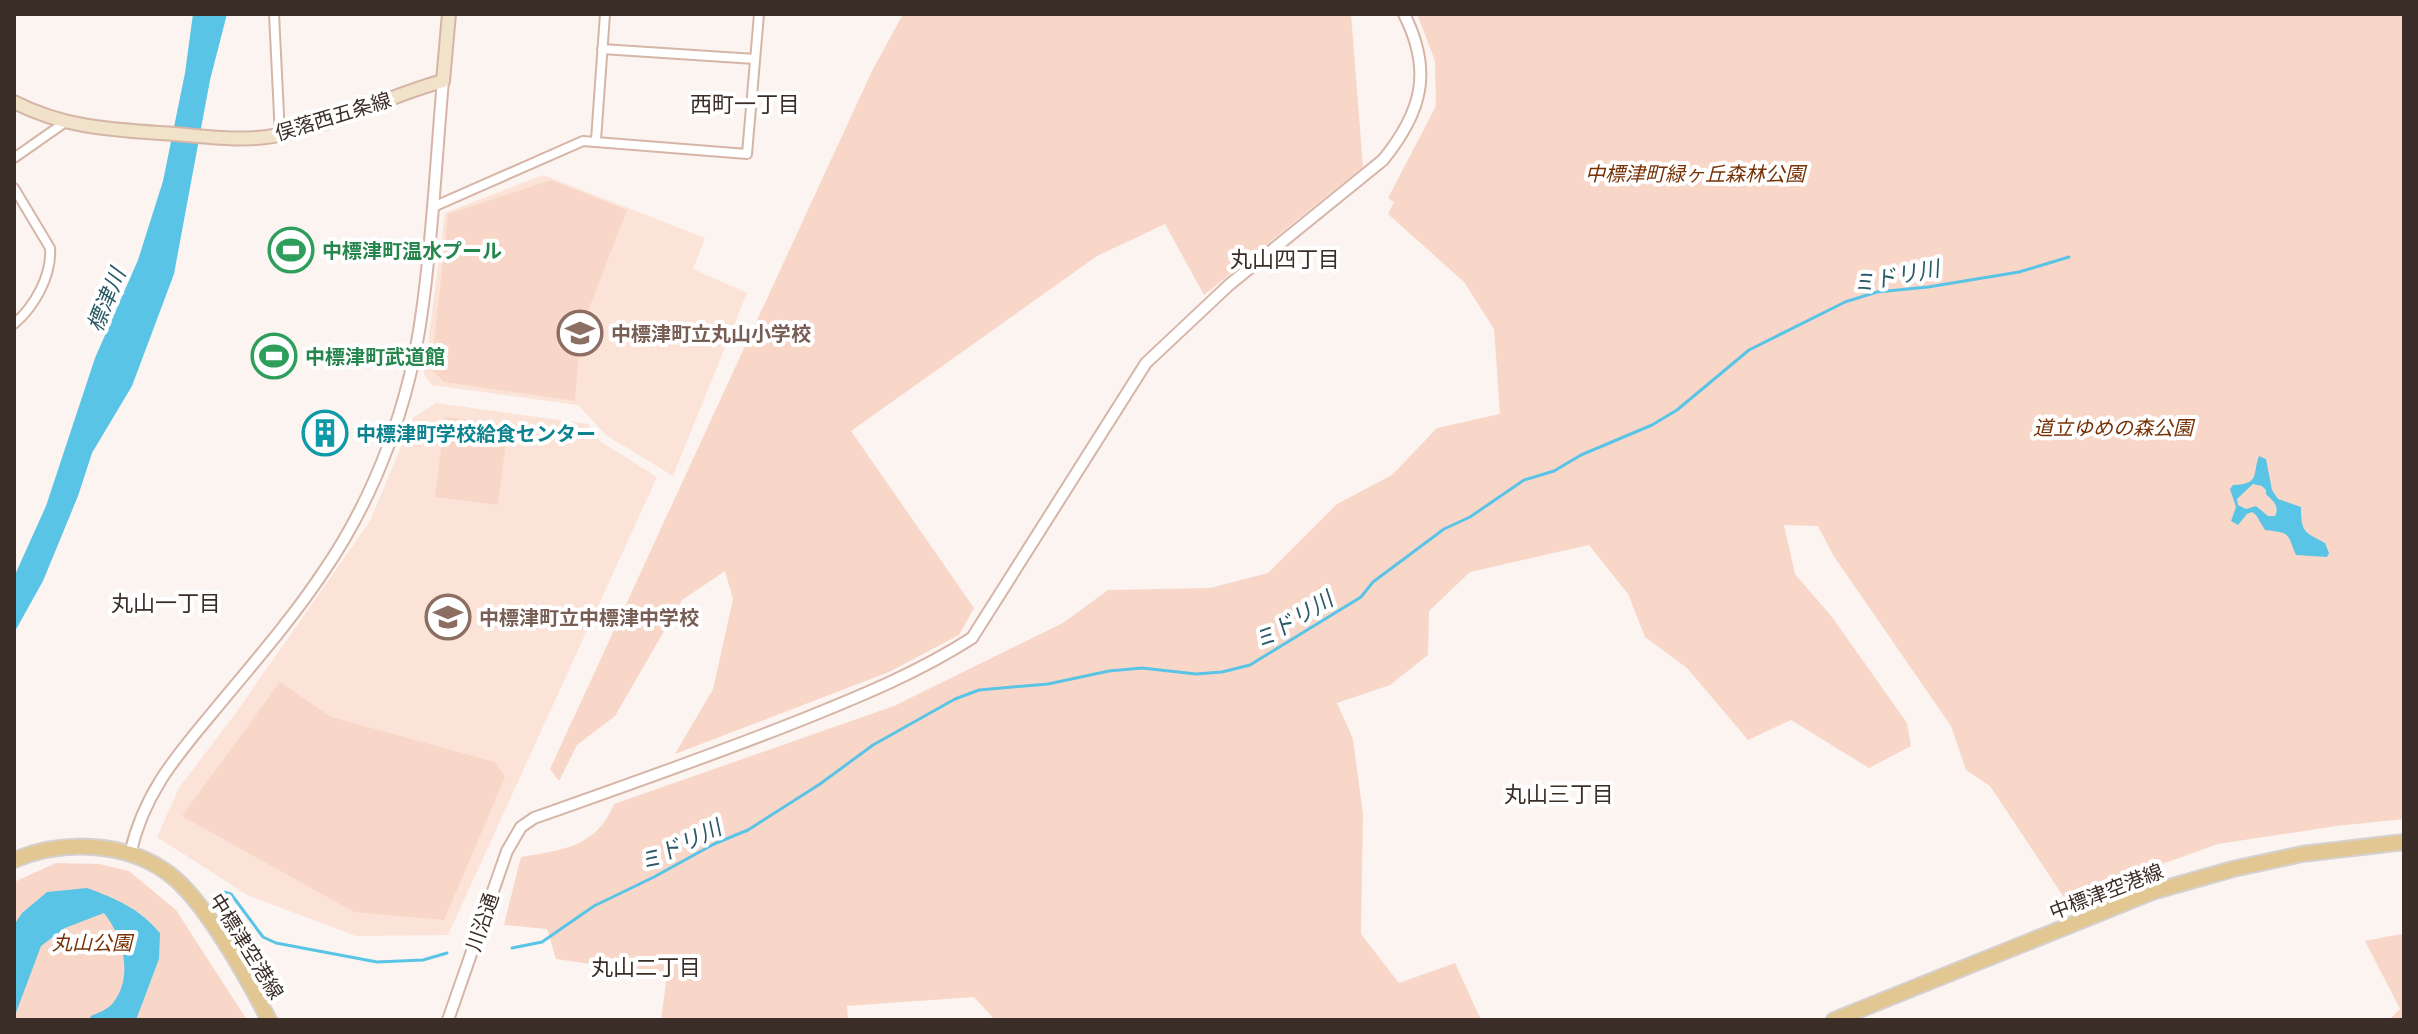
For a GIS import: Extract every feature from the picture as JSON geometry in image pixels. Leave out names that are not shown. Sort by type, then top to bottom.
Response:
[{"type":"main road","points":[[443,81],[449,14]]},
{"type":"main road","name":"俣落西五条線","points":[[14,102],[64,123],[116,132],[249,139],[280,135],[334,120],[443,81]]},
{"type":"main road","name":"中標津空港線","points":[[1834,1020],[2169,887],[2302,854],[2404,842]]},
{"type":"main road","name":"中標津空港線","points":[[14,860],[46,848],[101,847],[130,854],[166,872],[199,903],[269,1020]]},
{"type":"street","points":[[274,14],[280,135]]},
{"type":"street","points":[[596,140],[605,14]]},
{"type":"street","points":[[433,207],[583,141],[747,154],[759,14]]},
{"type":"street","name":"川沿通","points":[[448,1020],[507,851],[521,827],[534,818],[735,747],[886,686],[972,638],[1146,363],[1229,285],[1383,160],[1403,135],[1415,111],[1421,73],[1412,31],[1404,14]]},
{"type":"street","points":[[602,49],[755,59]]},
{"type":"street","points":[[130,854],[137,825],[155,788],[177,755],[259,657],[325,571],[373,483],[410,374],[422,314],[443,81]]},
{"type":"street","points":[[14,158],[64,123]]},
{"type":"street","points":[[14,188],[50,248],[51,259],[35,301],[14,324]]},
{"type":"shaded area","name":"中標津町立丸山小学校","points":[[543,175],[705,238],[693,269],[747,293],[673,476],[606,435],[578,405],[432,385],[424,374],[445,213]]},
{"type":"shaded area","name":"中標津町立中標津中学校","points":[[436,403],[588,424],[600,441],[657,477],[448,935],[356,936],[249,896],[157,837],[179,788],[235,714],[370,521],[413,418]]},
{"type":"green space","points":[[903,14],[1351,14],[1363,167],[1204,295],[1165,224],[1097,256],[851,431],[974,608],[959,635],[889,672],[675,754],[713,689],[733,599],[725,571],[682,600],[615,716],[577,745],[559,781],[550,769],[872,71]]},
{"type":"green space","points":[[1417,14],[2404,14],[2404,819],[2218,844],[2065,899],[1990,786],[1966,770],[1951,726],[1833,555],[1818,526],[1784,525],[1795,574],[1832,617],[1907,723],[1911,746],[1869,768],[1791,720],[1748,740],[1687,668],[1645,637],[1628,594],[1589,545],[1470,572],[1429,611],[1428,655],[1390,685],[1337,703],[1353,739],[1363,814],[1361,934],[1399,983],[1455,963],[1481,1020],[995,1020],[974,997],[847,1006],[848,1020],[661,1020],[667,975],[556,959],[547,929],[504,925],[521,857],[550,852],[588,838],[607,818],[614,804],[894,706],[1063,623],[1108,590],[1210,588],[1268,573],[1337,504],[1392,475],[1437,428],[1500,414],[1494,329],[1464,282],[1388,214],[1394,202],[1388,198],[1436,106],[1435,61]]},
{"type":"green space","points":[[551,180],[627,210],[581,329],[575,401],[444,382],[431,369],[448,214]]},
{"type":"green space","points":[[445,417],[508,425],[498,505],[435,497]]},
{"type":"green space","points":[[280,682],[331,717],[495,762],[505,777],[444,920],[354,912],[182,816]]},
{"type":"green space","name":"丸山公園","points":[[56,863],[100,864],[129,871],[176,910],[247,1020],[14,1020],[14,882]]},
{"type":"green space","points":[[2401,934],[2404,938],[2404,1020],[2389,1020],[2400,1009],[2365,941]]},
{"type":"water","points":[[193,14],[227,14],[210,80],[174,274],[132,386],[92,453],[43,581],[14,633],[14,577],[46,506],[95,358],[138,260],[163,181],[185,73]]},
{"type":"water","points":[[2259,456],[2266,459],[2272,490],[2278,499],[2301,507],[2303,526],[2308,533],[2325,543],[2329,553],[2327,557],[2296,555],[2287,535],[2265,530],[2252,512],[2238,525],[2231,521],[2236,507],[2230,489],[2233,485],[2252,480]],"holes":[[[2253,484],[2262,486],[2276,506],[2275,516],[2268,516],[2256,506],[2246,509],[2238,505],[2237,499]]]},
{"type":"water","points":[[87,888],[127,906],[160,933],[159,959],[136,1020],[89,1020],[113,1003],[123,981],[121,945],[104,913],[65,928],[41,946],[14,1018],[14,925],[22,913],[47,892]]},
{"type":"waterway","name":"ミドリ川","points":[[512,948],[542,942],[594,906],[714,844],[748,830],[820,784],[873,745],[955,699],[979,690],[1048,684],[1109,671],[1142,668],[1196,674],[1250,665],[1361,597],[1373,582],[1444,529],[1470,517],[1524,480],[1554,471],[1581,455],[1652,425],[1677,410],[1749,350],[1845,302],[1877,292],[2019,272],[2069,257]]},
{"type":"waterway","name":"ミドリ川","points":[[215,901],[224,892],[231,894],[263,937],[276,943],[377,962],[423,960],[447,953]]},
{"type":"place","name":"中標津町温水プール","points":[[291,250]]},
{"type":"place","name":"中標津町立丸山小学校","points":[[580,333]]},
{"type":"place","name":"中標津町武道館","points":[[274,356]]},
{"type":"place","name":"中標津町学校給食センター","points":[[325,433]]},
{"type":"place","name":"中標津町立中標津中学校","points":[[448,617]]},
{"type":"district","name":"西町一丁目","points":[[745,104]]},
{"type":"district","name":"丸山四丁目","points":[[1285,259]]},
{"type":"district","name":"丸山一丁目","points":[[166,603]]},
{"type":"district","name":"丸山三丁目","points":[[1559,794]]},
{"type":"district","name":"丸山二丁目","points":[[646,967]]},
{"type":"park label","name":"中標津町緑ヶ丘森林公園","points":[[1695,173]]},
{"type":"park label","name":"道立ゆめの森公園","points":[[2113,427]]},
{"type":"water label","name":"標津川","points":[[106,300]]}]
